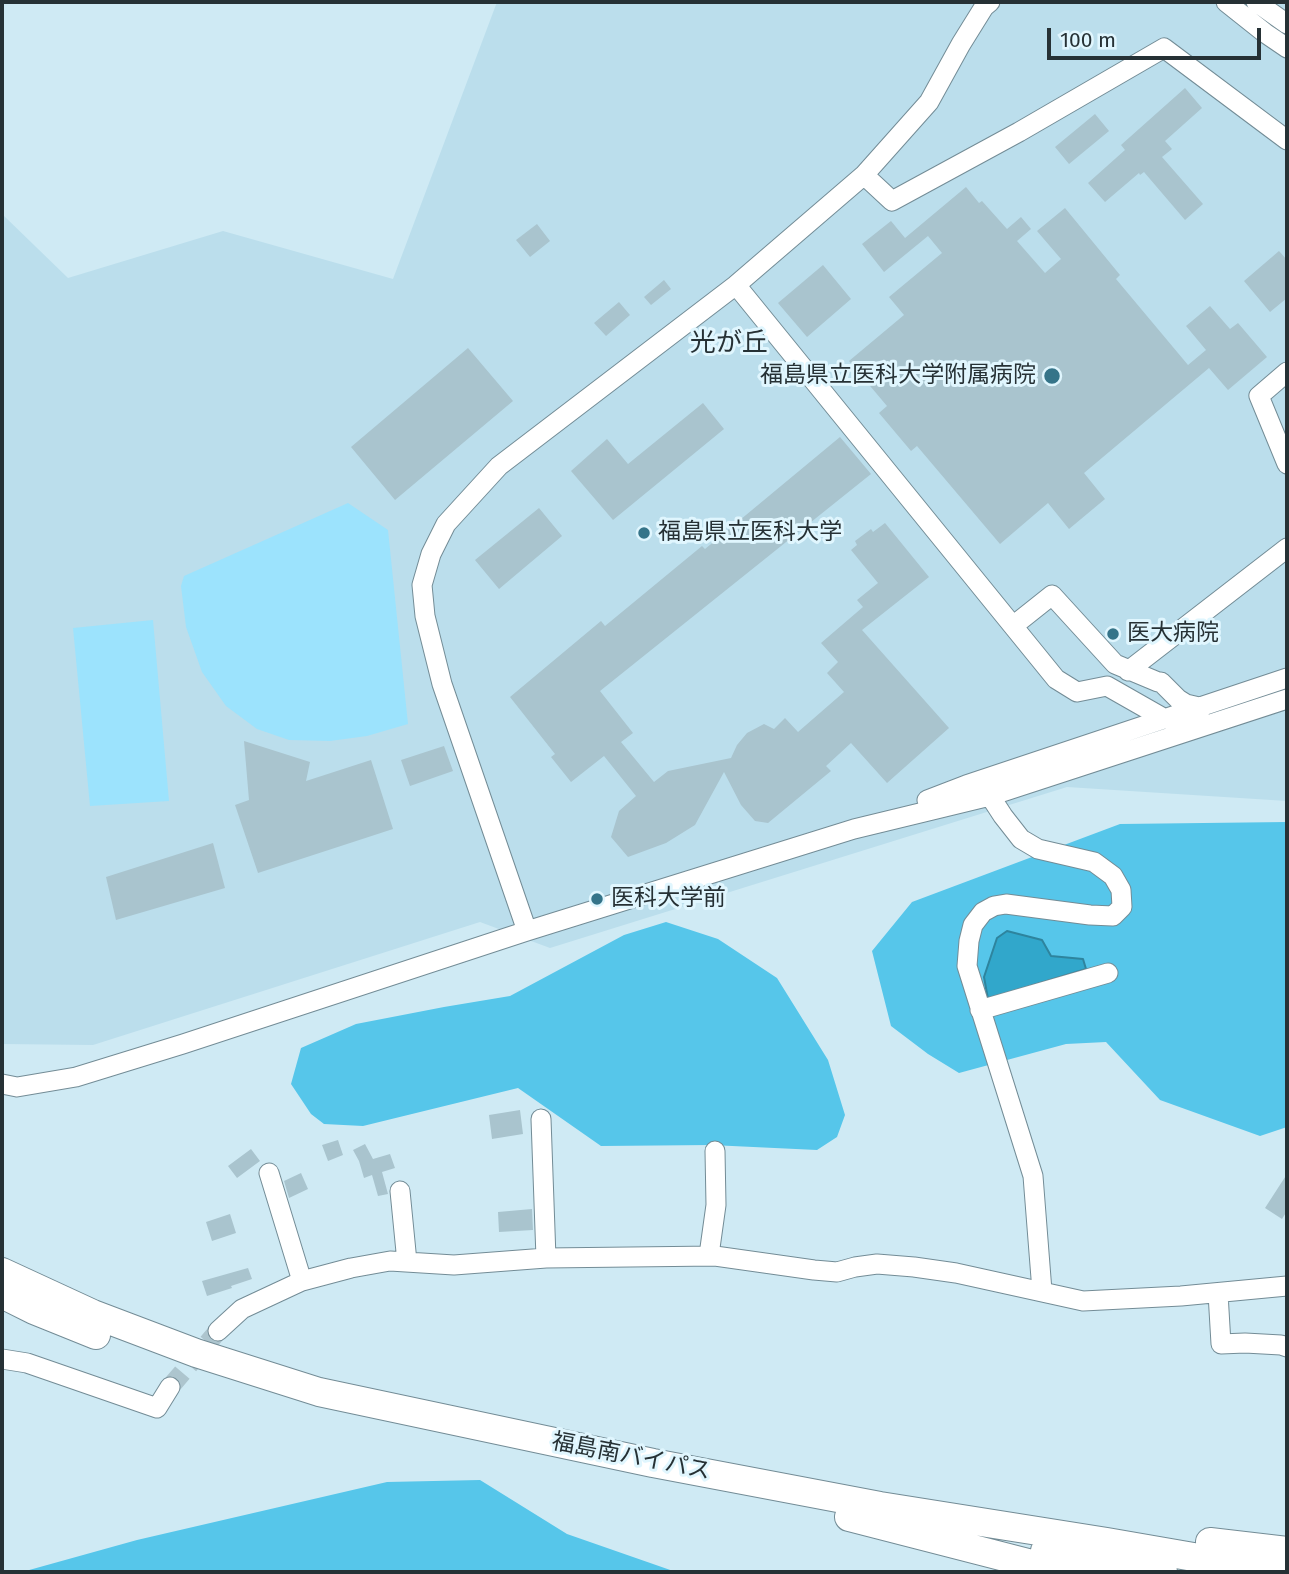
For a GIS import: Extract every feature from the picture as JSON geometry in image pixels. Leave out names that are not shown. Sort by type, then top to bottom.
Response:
[{"type":"highway","name":"福島南バイパス","points":[[2,1272],[93,1314],[196,1353],[319,1392],[653,1463],[880,1506],[1280,1572]]},
{"type":"highway","name":"福島南バイパス","points":[[2,1294],[120,1345],[208,1377],[400,1428],[828,1512],[1163,1572]]},
{"type":"highway","points":[[880,1506],[1287,1551]]},
{"type":"highway","points":[[828,1512],[1063,1572]]},
{"type":"street","points":[[527,931],[442,684],[425,616],[422,585],[431,554],[446,524],[499,466],[736,285],[864,175],[929,102],[961,44],[990,2]]},
{"type":"street","points":[[1226,2],[1287,48]]},
{"type":"street","points":[[1256,2],[1287,24]]},
{"type":"street","points":[[864,175],[892,201],[1019,132],[1164,48],[1287,140]]},
{"type":"street","points":[[736,285],[1056,679],[1077,692],[1107,686],[1172,719],[1193,724],[1258,704],[1266,706]]},
{"type":"street","points":[[1287,372],[1259,396],[1287,464]]},
{"type":"street","points":[[1128,671],[1287,548]]},
{"type":"street","points":[[1013,626],[1052,595],[1115,664],[1163,683],[1178,699],[1199,707]]},
{"type":"street","points":[[987,788],[1070,752],[1287,678]]},
{"type":"street","points":[[1157,742],[1172,719],[1175,706],[1158,682]]},
{"type":"street","points":[[1070,752],[1077,743],[1131,723],[1126,696]]},
{"type":"street","points":[[2,1084],[17,1087],[76,1077],[527,931],[987,788],[1157,742],[1287,699]]},
{"type":"street","points":[[987,788],[1003,816],[1021,839],[1038,849],[1094,862],[1113,876],[1121,890],[1122,907],[1113,916],[1006,904],[995,906],[983,912],[974,925],[969,941],[967,966],[1033,1176],[1042,1291]]},
{"type":"street","points":[[980,1010],[1108,973]]},
{"type":"street","points":[[541,1119],[545,1258]]},
{"type":"street","points":[[709,1255],[716,1205],[715,1151]]},
{"type":"street","points":[[269,1173],[302,1281]]},
{"type":"street","points":[[400,1191],[407,1262]]},
{"type":"street","points":[[218,1331],[242,1310],[302,1281],[390,1261],[454,1265],[545,1258],[709,1255],[837,1272],[855,1266],[877,1264],[957,1273],[1083,1301],[1287,1286]]},
{"type":"street","points":[[1217,1293],[1222,1344],[1287,1347]]},
{"type":"street","points":[[2,1359],[27,1363],[157,1408],[170,1387]]},
{"type":"shaded area","name":"福島県立医科大学","points":[[497,2],[1287,2],[1287,801],[1067,787],[550,948],[480,922],[93,1045],[2,1044],[2,214],[68,278],[223,231],[393,279]]},
{"type":"shaded area","points":[[348,503],[388,530],[408,724],[367,736],[330,741],[289,740],[257,729],[226,706],[202,672],[186,627],[181,586],[184,576]]},
{"type":"shaded area","points":[[153,620],[169,801],[90,806],[73,628]]},
{"type":"shaded area","points":[[1287,822],[1287,1127],[1260,1136],[1160,1100],[1106,1042],[1066,1044],[959,1073],[891,1026],[872,951],[912,902],[1120,824]]},
{"type":"shaded area","points":[[666,922],[718,939],[777,978],[828,1060],[845,1115],[837,1137],[817,1150],[711,1145],[601,1146],[518,1088],[363,1126],[324,1124],[311,1114],[291,1084],[301,1048],[356,1024],[510,996],[624,935]]},
{"type":"shaded area","points":[[1007,931],[1042,940],[1051,956],[1083,959],[1086,969],[988,999],[984,977],[997,938]]},
{"type":"shaded area","points":[[480,1480],[567,1534],[676,1572],[22,1572],[137,1540],[387,1482]]},
{"type":"building","points":[[1185,88],[1202,108],[1165,141],[1172,149],[1162,157],[1203,204],[1185,220],[1144,172],[1140,175],[1139,173],[1105,202],[1088,183],[1125,150],[1121,145]]},
{"type":"building","points":[[1095,114],[1109,131],[1069,164],[1055,147]]},
{"type":"building","points":[[966,187],[1007,229],[1021,217],[1031,229],[1017,241],[1045,273],[1061,259],[1037,231],[1065,208],[1120,275],[1116,279],[1188,365],[1206,350],[1186,326],[1210,306],[1230,329],[1238,323],[1267,357],[1228,390],[1209,368],[1084,473],[1105,499],[1069,529],[1048,503],[1000,544],[917,446],[911,451],[879,413],[887,406],[849,361],[904,315],[889,297],[942,253],[928,236],[884,272],[862,244],[891,221],[905,238]]},
{"type":"building","points":[[537,224],[550,241],[530,257],[516,240]]},
{"type":"building","points":[[1279,251],[1287,260],[1287,298],[1270,312],[1244,281]]},
{"type":"building","points":[[823,265],[851,299],[807,337],[778,303]]},
{"type":"building","points":[[664,280],[671,289],[651,305],[644,297]]},
{"type":"building","points":[[619,302],[630,315],[606,336],[594,323]]},
{"type":"building","points":[[468,348],[513,401],[395,500],[351,447]]},
{"type":"building","points":[[703,403],[724,429],[613,520],[571,471],[607,439],[628,464]]},
{"type":"building","points":[[840,437],[871,474],[600,691],[633,733],[621,742],[654,782],[668,771],[731,758],[747,733],[764,724],[774,729],[785,718],[798,732],[844,692],[827,673],[838,662],[821,643],[863,607],[857,600],[878,583],[851,550],[857,545],[855,541],[885,523],[929,577],[862,630],[949,728],[887,783],[851,743],[826,766],[831,771],[768,823],[755,821],[741,805],[724,772],[695,825],[666,843],[628,857],[611,837],[619,811],[636,796],[604,756],[571,782],[551,757],[555,754],[510,697],[601,621],[605,626],[702,546],[705,549]]},
{"type":"building","points":[[539,508],[562,536],[499,589],[475,560]]},
{"type":"building","points":[[244,741],[310,762],[306,781],[371,760],[393,829],[258,873],[235,805],[249,800]]},
{"type":"building","points":[[444,746],[453,771],[410,786],[401,760]]},
{"type":"building","points":[[213,843],[225,888],[116,920],[106,877]]},
{"type":"building","points":[[520,1110],[523,1134],[492,1139],[489,1115]]},
{"type":"building","points":[[338,1140],[343,1155],[328,1161],[322,1145]]},
{"type":"building","points":[[365,1144],[373,1159],[390,1154],[395,1168],[382,1172],[388,1194],[378,1196],[372,1175],[364,1178],[353,1150]]},
{"type":"building","points":[[251,1149],[260,1161],[237,1178],[228,1166]]},
{"type":"building","points":[[301,1173],[308,1189],[289,1198],[284,1181]]},
{"type":"building","points":[[1287,1174],[1287,1211],[1282,1219],[1265,1208]]},
{"type":"building","points":[[532,1209],[533,1230],[499,1232],[498,1212]]},
{"type":"building","points":[[230,1214],[236,1233],[212,1241],[206,1222]]},
{"type":"building","points":[[248,1268],[252,1279],[207,1296],[202,1281]]},
{"type":"tunnel","points":[[170,1387],[218,1331]]},
{"type":"place","name":"福島県立医科大学附属病院","points":[[1052,376]]},
{"type":"place","name":"福島県立医科大学","points":[[644,533]]},
{"type":"place","name":"医大病院","points":[[1113,634]]},
{"type":"place","name":"医科大学前","points":[[597,899]]},
{"type":"district","name":"光が丘","points":[[729,344]]}]
